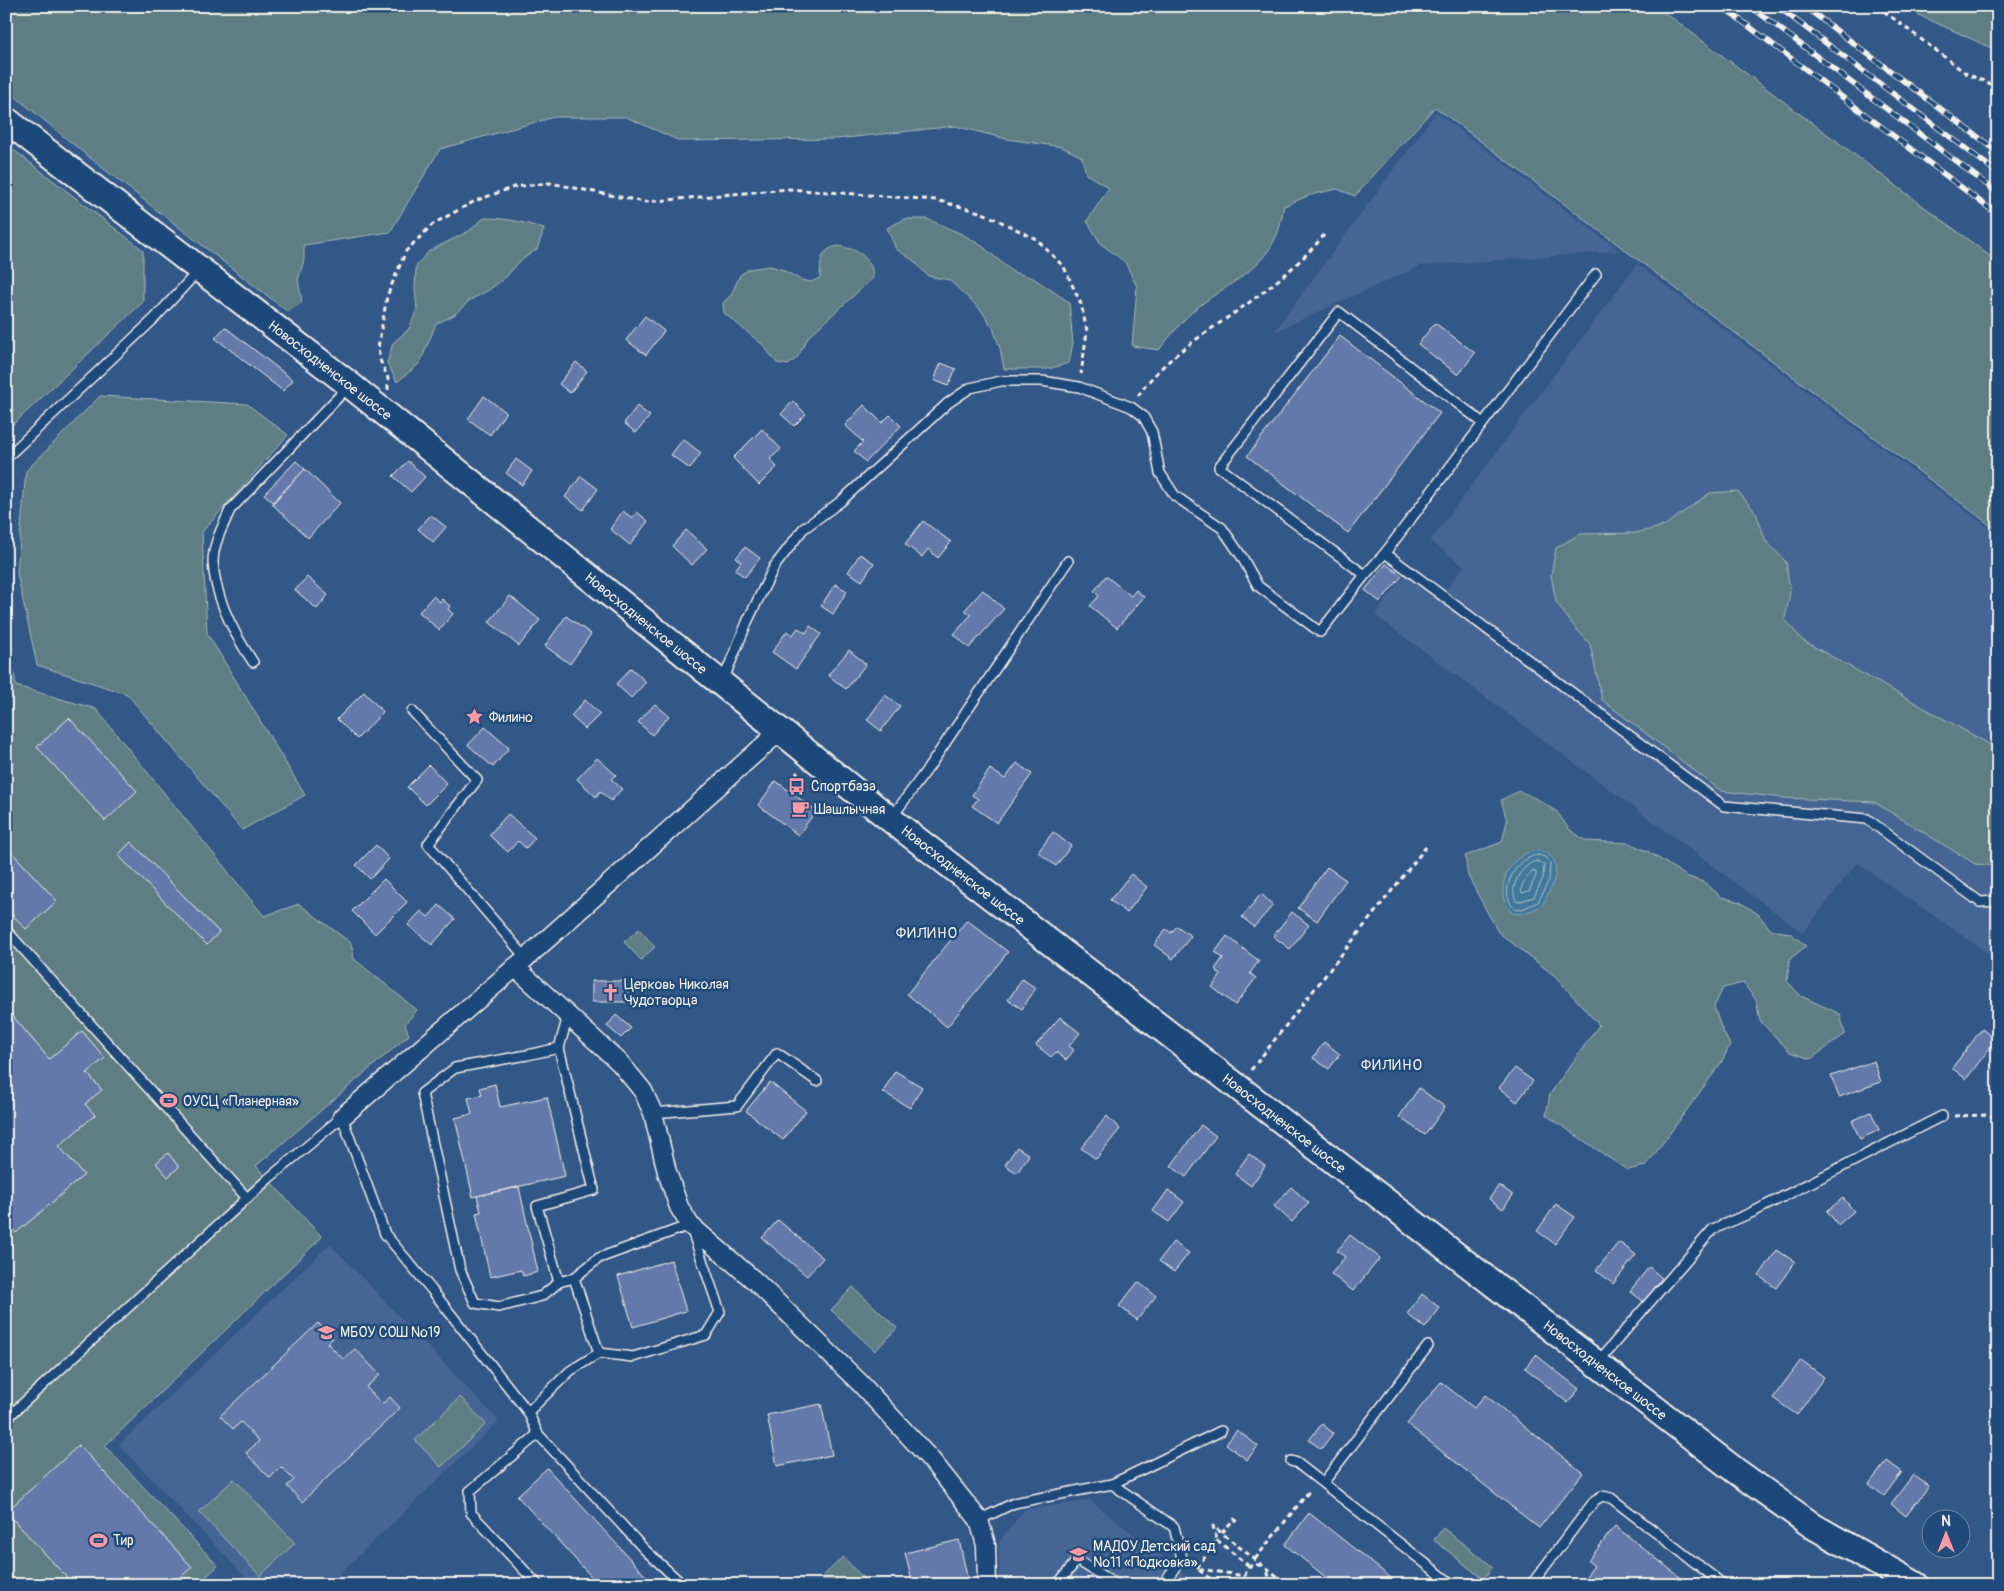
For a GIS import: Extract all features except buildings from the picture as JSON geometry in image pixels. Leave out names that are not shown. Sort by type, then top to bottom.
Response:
[{"type":"main road","name":"Новосходненское шоссе","points":[[6,120],[350,385],[890,819],[1596,1364],[1736,1471],[1813,1526],[1916,1585]]},
{"type":"street","points":[[342,1117],[520,963],[780,730]]},
{"type":"street","points":[[520,963],[568,1016],[620,1063],[643,1091],[653,1114],[667,1172],[679,1207],[690,1225],[756,1282],[860,1384],[932,1461],[979,1520],[986,1545],[987,1585]]},
{"type":"lane","points":[[6,458],[154,319],[200,269]]},
{"type":"lane","points":[[722,684],[748,620],[774,567],[803,530],[840,502],[948,403],[970,388],[1001,381],[1042,381],[1079,387],[1131,407],[1143,416],[1152,432],[1160,473],[1175,496],[1222,528],[1242,557],[1258,586],[1320,632],[1365,575],[1386,553],[1596,274]]},
{"type":"lane","points":[[1365,575],[1219,467],[1339,312],[1483,423]]},
{"type":"lane","points":[[253,662],[236,637],[219,592],[213,561],[218,536],[230,510],[350,385]]},
{"type":"lane","points":[[1386,553],[1724,806],[1866,818],[1980,902],[1998,901]]},
{"type":"lane","points":[[890,819],[929,767],[1068,561]]},
{"type":"lane","points":[[412,711],[477,780],[428,844],[520,963]]},
{"type":"lane","points":[[6,930],[247,1198]]},
{"type":"lane","points":[[559,1282],[537,1206],[594,1190],[558,1048],[568,1016]]},
{"type":"lane","points":[[528,1412],[570,1371],[599,1353],[633,1357],[706,1336],[720,1312],[690,1225],[599,1258],[574,1278],[559,1282],[542,1296],[499,1307],[475,1303],[460,1270],[422,1093],[455,1068],[558,1048]]},
{"type":"lane","points":[[653,1114],[737,1106],[777,1053],[817,1081]]},
{"type":"lane","points":[[1596,1364],[1713,1229],[1753,1212],[1942,1116]]},
{"type":"lane","points":[[6,1419],[247,1198],[342,1117],[385,1234],[528,1412],[538,1434],[644,1549],[683,1585]]},
{"type":"lane","points":[[574,1278],[599,1353]]},
{"type":"lane","points":[[1321,1481],[1428,1346]]},
{"type":"lane","points":[[979,1520],[1014,1503],[1112,1484],[1221,1431]]},
{"type":"lane","points":[[538,1434],[470,1491],[471,1513],[538,1585]]},
{"type":"lane","points":[[1290,1461],[1297,1463],[1321,1481],[1453,1585]]},
{"type":"lane","points":[[1112,1484],[1174,1527],[1182,1558],[1162,1585]]},
{"type":"lane","points":[[1531,1585],[1595,1500],[1602,1496],[1611,1498],[1724,1585]]},
{"type":"lane","points":[[1057,1585],[1077,1560],[1117,1585]]},
{"type":"lane","points":[[6,1582],[9,1585]]},
{"type":"path","points":[[1877,6],[1967,74],[1998,87]]},
{"type":"path","points":[[377,407],[386,397],[388,389],[388,378],[380,360],[378,348],[387,296],[406,252],[433,224],[474,201],[514,186],[550,183],[645,202],[788,189],[936,200],[983,213],[1036,240],[1064,267],[1080,304],[1087,331],[1079,387]]},
{"type":"path","points":[[1131,407],[1148,381],[1181,351],[1259,295],[1304,258],[1324,235]]},
{"type":"path","points":[[790,781],[798,771]]},
{"type":"path","points":[[1246,1077],[1426,847]]},
{"type":"path","points":[[1942,1116],[1985,1115],[1998,1117]]},
{"type":"path","points":[[1255,1559],[1321,1481]]},
{"type":"path","points":[[1222,1533],[1234,1519],[1238,1522]]},
{"type":"path","points":[[1250,1567],[1217,1540],[1213,1526],[1287,1585]]},
{"type":"path","points":[[1198,1569],[1217,1540]]},
{"type":"path","points":[[1182,1558],[1218,1585]]},
{"type":"path","points":[[1248,1585],[1245,1576],[1250,1567],[1255,1564],[1265,1567],[1268,1572],[1267,1583],[1273,1585]]},
{"type":"path","points":[[1198,1569],[1245,1576]]},
{"type":"shaded area","points":[[1436,112],[1620,251],[1420,266],[1274,332]]},
{"type":"shaded area","points":[[1637,264],[1998,535],[1998,960],[1857,863],[1803,933],[1375,615],[1405,574],[1439,599],[1464,566],[1430,541]]},
{"type":"shaded area","name":"МБОУ СОШ №19","points":[[330,1244],[499,1421],[328,1585],[253,1585],[119,1445]]},
{"type":"shaded area","name":"МАДОУ Детский сад №11 «Подковка»","points":[[1090,1500],[1198,1585],[999,1585],[999,1542],[1024,1510]]},
{"type":"green space","points":[[6,6],[1656,6],[1998,262],[1998,531],[1435,107],[1355,196],[1337,189],[1310,195],[1284,206],[1278,232],[1264,257],[1244,275],[1193,312],[1177,327],[1159,350],[1132,346],[1137,287],[1125,262],[1101,244],[1087,221],[1109,188],[1086,174],[1082,157],[1062,147],[1007,139],[955,126],[837,139],[680,141],[626,117],[554,117],[440,149],[390,232],[304,245],[304,260],[298,280],[302,302],[288,312],[95,162],[6,89]]},
{"type":"green space","points":[[1899,6],[1998,6],[1998,51]]},
{"type":"green space","points":[[6,144],[143,250],[143,302],[6,431]]},
{"type":"green space","points":[[484,218],[515,221],[544,229],[537,249],[519,262],[506,277],[489,290],[470,300],[454,315],[436,324],[420,363],[397,382],[387,363],[393,343],[409,329],[417,310],[416,266],[429,251],[469,231]]},
{"type":"green space","points":[[905,219],[927,219],[964,235],[982,246],[1013,272],[1033,278],[1069,302],[1073,343],[1069,363],[1048,369],[1004,369],[1000,348],[993,328],[981,310],[949,280],[928,276],[914,261],[896,249],[887,228]]},
{"type":"green space","points":[[838,246],[851,249],[867,259],[873,278],[809,336],[797,358],[788,365],[777,363],[763,345],[724,313],[723,303],[731,295],[740,275],[749,269],[770,266],[781,269],[801,280],[811,282],[820,278],[821,261],[824,253]]},
{"type":"green space","points":[[100,396],[247,404],[288,435],[202,532],[207,633],[305,795],[242,830],[127,694],[37,665],[17,573],[26,471]]},
{"type":"green space","points":[[1738,491],[1756,513],[1766,541],[1786,562],[1790,592],[1785,619],[1802,640],[1998,749],[1998,866],[1975,864],[1874,802],[1784,798],[1721,791],[1602,700],[1590,644],[1556,602],[1551,575],[1556,548],[1580,534],[1636,533],[1664,526],[1710,493]]},
{"type":"green space","name":"ОУСЦ «Планерная»","points":[[6,622],[16,686],[96,709],[264,916],[299,904],[351,943],[354,959],[417,1010],[405,1024],[409,1035],[256,1166],[322,1237],[105,1446],[218,1566],[197,1585],[6,1585]]},
{"type":"green space","points":[[1519,791],[1539,800],[1557,812],[1569,829],[1586,841],[1629,843],[1649,852],[1686,876],[1706,883],[1721,897],[1740,902],[1758,914],[1771,930],[1790,933],[1806,946],[1790,959],[1787,981],[1801,996],[1840,1014],[1845,1034],[1811,1059],[1790,1052],[1760,1021],[1756,1000],[1743,983],[1723,988],[1714,1007],[1730,1045],[1721,1063],[1646,1166],[1627,1170],[1546,1115],[1550,1094],[1599,1025],[1555,976],[1498,932],[1468,876],[1465,856],[1502,842],[1507,821],[1501,800]]},
{"type":"green space","points":[[639,929],[655,947],[641,960],[624,942]]},
{"type":"green space","points":[[853,1287],[897,1328],[875,1351],[831,1310]]},
{"type":"green space","points":[[460,1397],[486,1424],[441,1467],[415,1440]]},
{"type":"green space","points":[[234,1479],[295,1543],[260,1576],[199,1512]]},
{"type":"green space","points":[[1443,1528],[1493,1567],[1483,1579],[1434,1540]]},
{"type":"green space","points":[[843,1557],[865,1580],[860,1585],[827,1585],[821,1578]]},
{"type":"water","points":[[1538,850],[1553,859],[1556,866],[1550,890],[1542,906],[1522,914],[1512,913],[1506,904],[1503,894],[1506,874],[1511,865],[1519,858]]},
{"type":"railway","points":[[1722,6],[1998,215]]},
{"type":"railway","points":[[1750,6],[1998,193]]},
{"type":"railway","points":[[1777,6],[1998,173]]},
{"type":"railway","points":[[1804,6],[1998,152]]},
{"type":"place","name":"Филино","points":[[475,717]]},
{"type":"place","name":"Спортбаза","points":[[797,786]]},
{"type":"place","name":"Шашлычная","points":[[800,809]]},
{"type":"place","name":"Церковь Николая Чудотворца","points":[[610,992]]},
{"type":"place","name":"ОУСЦ «Планерная»","points":[[169,1101]]},
{"type":"place","name":"МБОУ СОШ №19","points":[[326,1332]]},
{"type":"place","name":"Тир","points":[[99,1540]]},
{"type":"place","name":"МАДОУ Детский сад №11 «Подковка»","points":[[1079,1554]]},
{"type":"district","name":"ФИЛИНО","points":[[927,933]]},
{"type":"district","name":"ФИЛИНО","points":[[1392,1065]]}]
